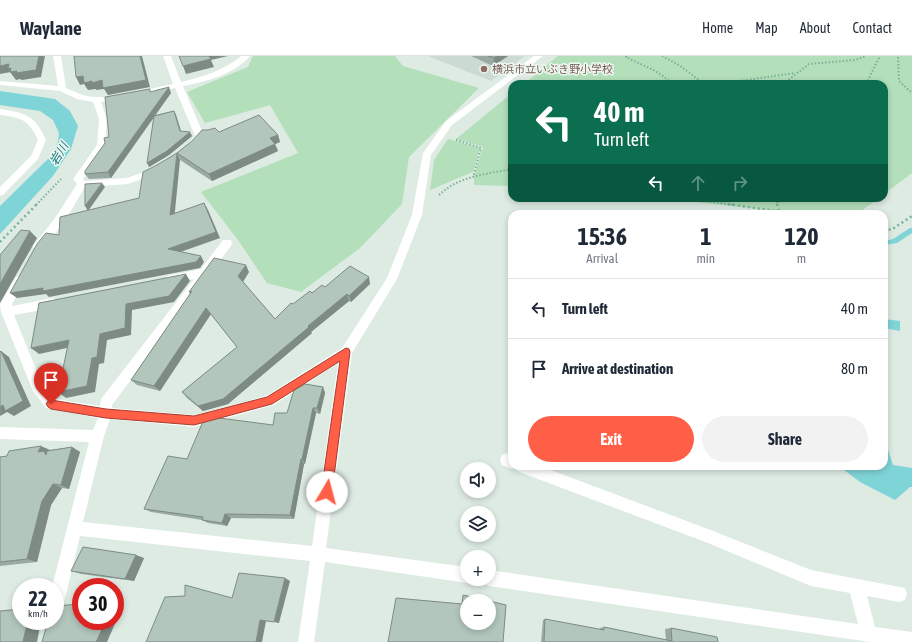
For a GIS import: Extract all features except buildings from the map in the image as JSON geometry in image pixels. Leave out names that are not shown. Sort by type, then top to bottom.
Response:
[{"type":"street","points":[[57,56],[62,89]]},
{"type":"street","points":[[167,56],[200,136],[186,150]]},
{"type":"street","points":[[0,83],[62,89],[80,97],[96,100],[127,96],[201,80],[236,66],[246,56]]},
{"type":"street","points":[[306,642],[346,352],[392,278],[417,215],[426,155],[449,123],[539,56]]},
{"type":"street","points":[[82,184],[78,179],[101,145],[103,119],[96,100]]},
{"type":"street","points":[[0,112],[28,118],[36,125],[42,140],[35,157],[0,193]]},
{"type":"street","points":[[82,184],[128,181],[162,166]]},
{"type":"street","points":[[34,252],[59,221],[82,184]]},
{"type":"street","points":[[62,578],[97,436],[106,413],[106,403],[227,243]]},
{"type":"street","points":[[24,272],[6,304],[7,312],[37,387],[51,404],[106,413],[194,421],[269,401],[346,352]]},
{"type":"street","points":[[160,281],[206,272]]},
{"type":"street","points":[[7,312],[60,301]]},
{"type":"street","points":[[0,433],[97,436]]},
{"type":"street","points":[[533,470],[708,536],[811,578],[899,594]]},
{"type":"street","points":[[75,528],[318,554],[460,574]]},
{"type":"street","points":[[496,579],[912,640]]},
{"type":"street","points":[[856,586],[869,633]]},
{"type":"path","points":[[627,56],[626,57],[635,62],[659,71],[668,80]]},
{"type":"path","points":[[662,56],[679,65],[699,80]]},
{"type":"path","points":[[787,80],[809,64],[855,60],[866,56]]},
{"type":"path","points":[[868,80],[880,56]]},
{"type":"path","points":[[898,57],[899,81],[912,93]]},
{"type":"path","points":[[745,80],[796,72]]},
{"type":"path","points":[[440,135],[481,148],[473,177]]},
{"type":"path","points":[[437,198],[440,193],[458,182],[473,177],[508,170]]},
{"type":"path","points":[[0,242],[66,174]]},
{"type":"path","points":[[715,202],[772,210]]},
{"type":"path","points":[[888,229],[891,230],[912,216]]},
{"type":"shaded area","name":"横浜市立いぶき野小学校","points":[[428,56],[525,56],[491,81]]},
{"type":"green space","points":[[253,56],[395,56],[403,66],[479,88],[409,157],[402,204],[360,248],[301,292],[267,283],[238,240],[201,192],[298,153],[270,105],[205,123],[187,92],[248,67]]},
{"type":"green space","points":[[558,56],[912,56],[912,173],[888,191],[888,80],[529,80]]},
{"type":"green space","points":[[508,96],[508,186],[474,185],[474,176],[483,147],[456,139]]},
{"type":"green space","points":[[448,139],[480,148],[473,172],[430,190],[434,160]]},
{"type":"green space","points":[[696,202],[874,202],[862,210],[768,210]]},
{"type":"water","name":"岩川","points":[[0,91],[55,99],[70,111],[78,126],[71,149],[53,176],[0,234],[0,206],[52,155],[58,142],[59,133],[53,120],[40,111],[0,105]]},
{"type":"water","points":[[888,320],[900,321],[900,331],[888,329]]},
{"type":"water","points":[[888,450],[893,465],[912,468],[912,487],[910,487],[895,500],[860,482],[844,470],[888,470]]},
{"type":"waterway","points":[[888,242],[895,241],[912,230]]},
{"type":"place","name":"横浜市立いぶき野小学校","points":[[484,69]]},
{"type":"route","points":[[51,404],[106,413],[194,421],[269,401],[346,352],[327,492]]}]
